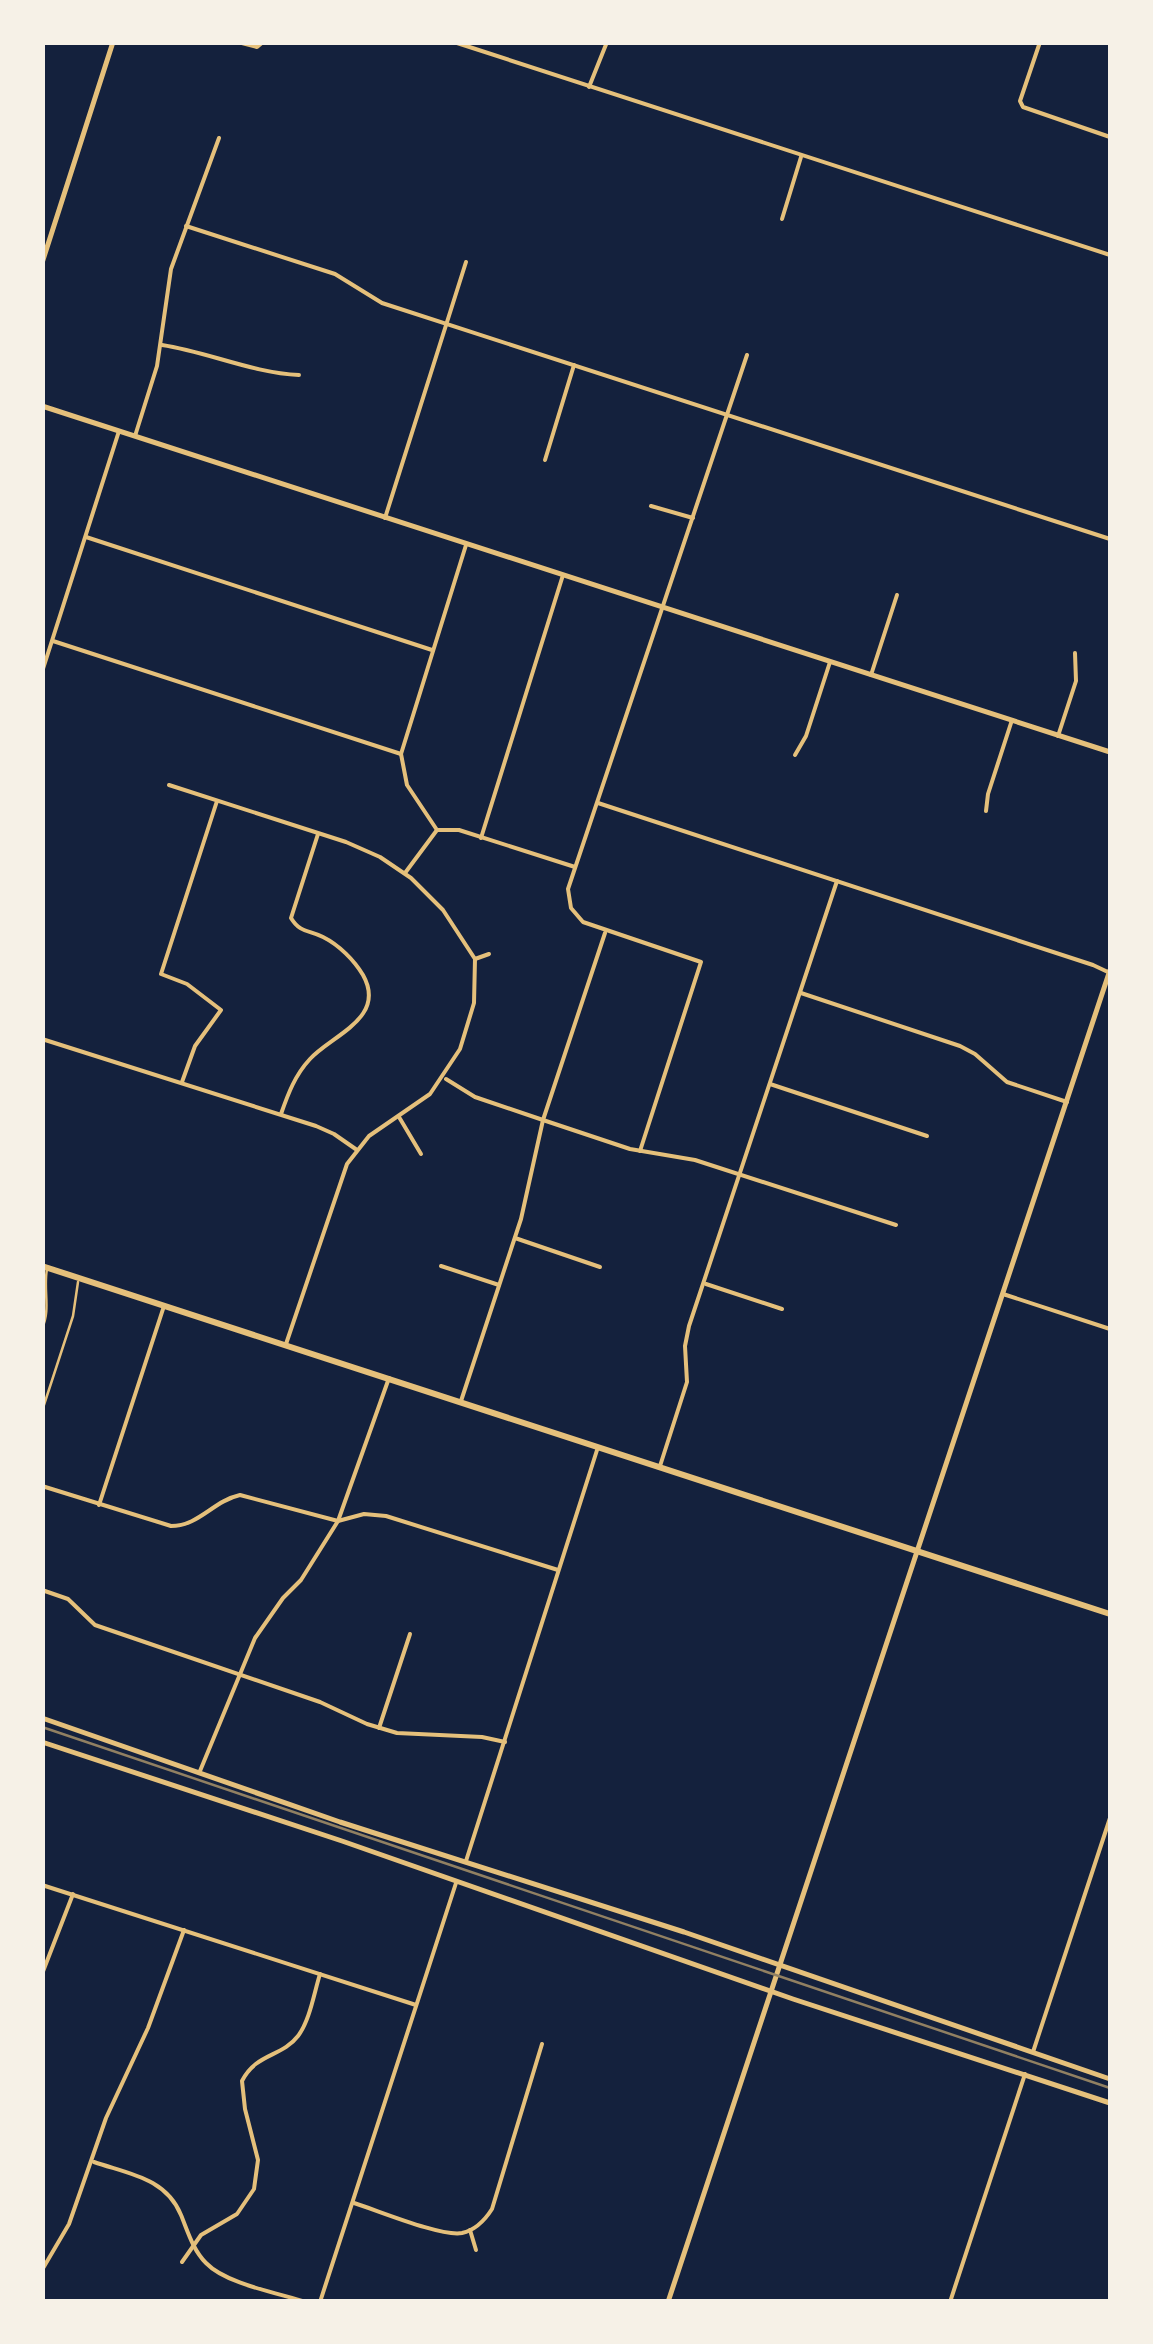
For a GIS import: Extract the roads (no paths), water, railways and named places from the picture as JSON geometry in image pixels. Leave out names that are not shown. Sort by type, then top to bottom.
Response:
[{"type":"main road","points":[[45,1267],[1110,1614]]},
{"type":"street","points":[[42,263],[112,42]]},
{"type":"street","points":[[238,42],[258,47],[263,42]]},
{"type":"street","points":[[454,42],[1110,255]]},
{"type":"street","points":[[589,87],[607,42]]},
{"type":"street","points":[[1040,42],[1020,100],[1024,107],[1110,138]]},
{"type":"street","points":[[135,436],[152,384],[171,269],[219,138]]},
{"type":"street","points":[[782,219],[801,155]]},
{"type":"street","points":[[186,226],[335,274],[373,300],[1110,540]]},
{"type":"street","points":[[385,518],[466,262]]},
{"type":"street","points":[[160,345],[298,375]]},
{"type":"street","points":[[640,1151],[701,962],[583,922],[571,908],[568,889],[747,355]]},
{"type":"street","points":[[545,460],[574,366]]},
{"type":"street","points":[[42,406],[1110,752]]},
{"type":"street","points":[[42,672],[118,431]]},
{"type":"street","points":[[651,506],[692,518]]},
{"type":"street","points":[[86,537],[432,650]]},
{"type":"street","points":[[437,830],[407,785],[402,754],[466,544]]},
{"type":"street","points":[[481,838],[563,575]]},
{"type":"street","points":[[871,675],[897,595]]},
{"type":"street","points":[[53,641],[402,754]]},
{"type":"street","points":[[1058,736],[1076,681],[1075,652]]},
{"type":"street","points":[[796,755],[830,662]]},
{"type":"street","points":[[986,811],[1012,720]]},
{"type":"street","points":[[170,785],[362,848],[405,873],[443,910],[474,960],[474,1003],[460,1049],[430,1094],[369,1136],[342,1173],[286,1344]]},
{"type":"street","points":[[182,1082],[195,1046],[221,1010],[186,984],[161,974],[217,801]]},
{"type":"street","points":[[596,803],[1110,972],[668,2302]]},
{"type":"street","points":[[405,873],[437,830],[448,828],[575,867]]},
{"type":"street","points":[[280,1114],[296,1076],[306,1063],[329,1042],[348,1032],[368,1002],[362,974],[347,955],[327,939],[297,928],[291,918],[318,834]]},
{"type":"street","points":[[660,1466],[687,1382],[686,1337],[837,880]]},
{"type":"street","points":[[461,1401],[514,1238],[543,1120],[605,931]]},
{"type":"street","points":[[474,960],[489,954]]},
{"type":"street","points":[[800,993],[960,1046],[1007,1082],[1066,1102]]},
{"type":"street","points":[[42,1038],[280,1114],[334,1134],[356,1150]]},
{"type":"street","points":[[444,1078],[475,1096],[543,1120],[640,1151],[682,1157],[740,1174],[896,1225]]},
{"type":"street","points":[[770,1084],[927,1136]]},
{"type":"street","points":[[399,1117],[421,1154]]},
{"type":"street","points":[[514,1238],[600,1268]]},
{"type":"street","points":[[441,1266],[499,1285]]},
{"type":"street","points":[[704,1284],[782,1309]]},
{"type":"street","points":[[1003,1294],[1110,1329]]},
{"type":"street","points":[[99,1505],[164,1306]]},
{"type":"street","points":[[200,1772],[238,1674],[270,1614],[301,1580],[338,1521],[389,1378]]},
{"type":"street","points":[[466,1861],[598,1446]]},
{"type":"street","points":[[42,1486],[171,1526],[195,1521],[224,1498],[240,1495],[338,1521],[364,1514],[386,1516],[558,1570]]},
{"type":"street","points":[[301,1580],[309,1588]]},
{"type":"street","points":[[42,1590],[68,1600],[95,1625],[320,1702],[379,1728],[414,1736],[470,1736],[505,1742]]},
{"type":"street","points":[[379,1728],[410,1634]]},
{"type":"street","points":[[42,1718],[340,1822],[1110,2079]]},
{"type":"street","points":[[42,1742],[1110,2103]]},
{"type":"street","points":[[1033,2052],[1110,1818]]},
{"type":"street","points":[[320,2302],[456,1882]]},
{"type":"street","points":[[42,1884],[416,2005]]},
{"type":"street","points":[[42,1974],[72,1894]]},
{"type":"street","points":[[42,2270],[69,2224],[106,2118],[148,2028],[184,1930]]},
{"type":"street","points":[[182,2262],[201,2235],[237,2214],[254,2189],[258,2160],[242,2081],[260,2058],[300,2034],[320,1974]]},
{"type":"street","points":[[352,2202],[438,2230],[454,2233],[472,2229],[492,2208],[542,2044]]},
{"type":"street","points":[[950,2302],[1025,2074]]},
{"type":"street","points":[[92,2161],[166,2189],[194,2248],[206,2263],[226,2276],[306,2302]]},
{"type":"street","points":[[472,2229],[476,2250]]},
{"type":"lane","points":[[42,1328],[47,1317],[45,1267]]},
{"type":"lane","points":[[42,1410],[75,1306],[78,1278]]},
{"type":"tram line","points":[[42,1727],[1110,2088]]}]
